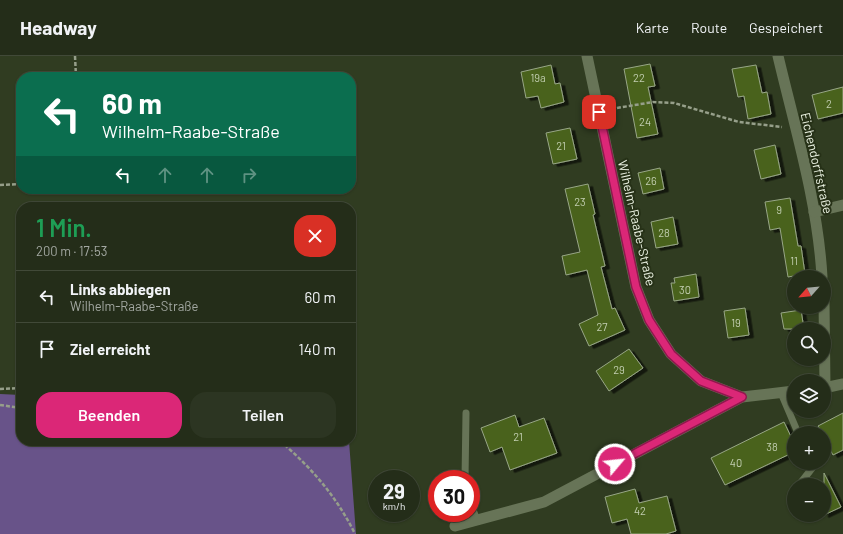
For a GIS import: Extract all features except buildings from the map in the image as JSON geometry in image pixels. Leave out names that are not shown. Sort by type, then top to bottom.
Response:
[{"type":"street","name":"Wilhelm-Raabe-Straße","points":[[587,56],[636,287],[649,320],[671,354],[701,381],[742,397]]},
{"type":"street","name":"Eichendorffstraße","points":[[778,56],[814,212],[822,270]]},
{"type":"street","points":[[814,212],[843,205]]},
{"type":"street","points":[[824,314],[825,374]]},
{"type":"street","points":[[831,387],[843,384]]},
{"type":"street","points":[[480,519],[544,502],[742,397],[787,392]]},
{"type":"street","points":[[455,526],[470,522]]},
{"type":"lane","points":[[781,393],[795,426]]},
{"type":"lane","points":[[465,470],[466,413]]},
{"type":"lane","points":[[804,478],[811,470]]},
{"type":"path","points":[[75,56],[76,72]]},
{"type":"path","points":[[599,112],[653,102],[674,103],[739,122],[795,128]]},
{"type":"path","points":[[0,185],[16,184]]},
{"type":"path","points":[[0,389],[16,388]]},
{"type":"path","points":[[0,405],[16,407]]},
{"type":"path","points":[[286,446],[318,477],[356,534]]},
{"type":"shaded area","points":[[0,394],[16,395],[16,446],[349,446],[356,534],[0,534]]},
{"type":"route","points":[[599,112],[636,287],[649,320],[671,354],[701,381],[742,397],[615,464]]}]
